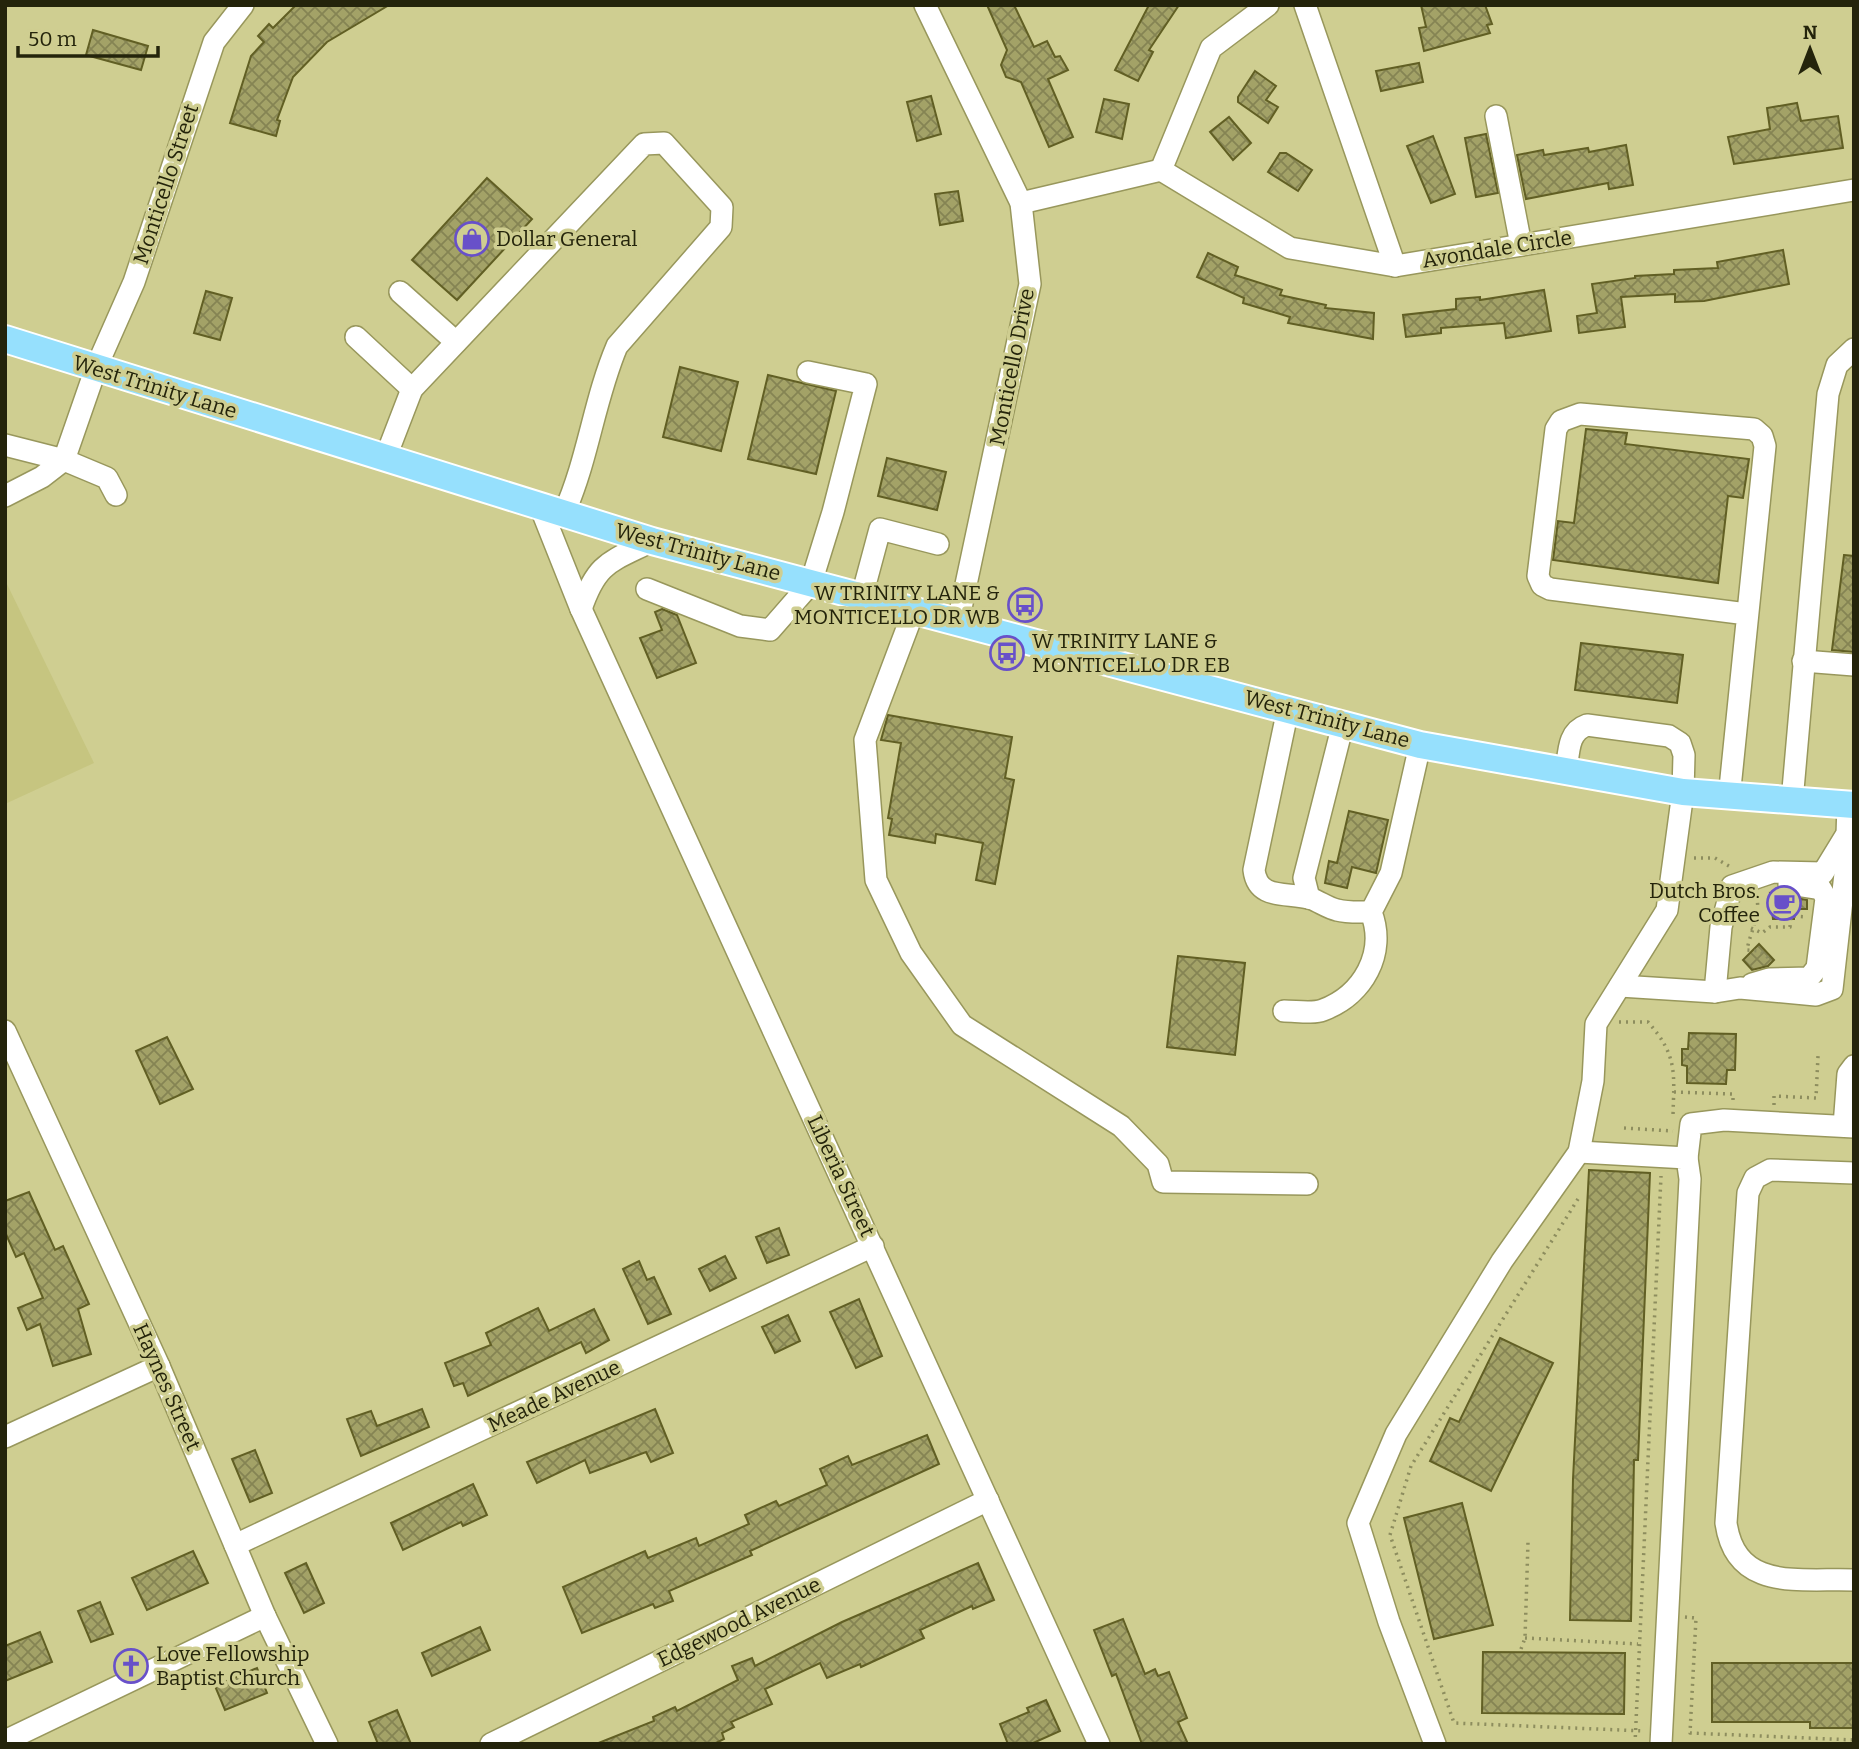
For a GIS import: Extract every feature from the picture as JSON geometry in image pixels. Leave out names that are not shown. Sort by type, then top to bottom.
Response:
[{"type":"main road","name":"West Trinity Lane","points":[[5,339],[652,541],[1420,745],[1683,792],[1729,798],[1851,805]]},
{"type":"street","name":"Monticello Street","points":[[64,460],[96,368],[134,282],[214,42],[243,5]]},
{"type":"street","name":"Monticello Drive","points":[[925,5],[1021,203],[1030,284],[958,622]]},
{"type":"street","points":[[1021,203],[1160,170],[1211,48],[1268,5]]},
{"type":"street","points":[[1305,5],[1395,266]]},
{"type":"street","points":[[1496,116],[1521,245]]},
{"type":"street","points":[[385,459],[412,389],[644,144],[664,143],[722,207],[721,227],[617,346],[608,367],[575,490],[552,510]]},
{"type":"street","name":"Avondale Circle","points":[[1160,170],[1290,248],[1395,266],[1854,190]]},
{"type":"street","points":[[400,292],[456,342]]},
{"type":"street","points":[[356,337],[412,389]]},
{"type":"street","points":[[1792,801],[1828,394],[1837,365],[1854,349]]},
{"type":"street","points":[[647,589],[740,626],[770,630],[811,583],[833,512],[866,384],[808,372]]},
{"type":"street","points":[[1729,798],[1765,446],[1762,436],[1754,429],[1580,414],[1561,421],[1556,429],[1538,576],[1542,585],[1550,589],[1747,614]]},
{"type":"street","points":[[5,445],[64,460],[107,478],[116,495]]},
{"type":"street","points":[[5,496],[43,477],[64,460]]},
{"type":"street","name":"Liberia Street","points":[[552,510],[581,609],[1099,1744]]},
{"type":"street","points":[[862,596],[880,529],[938,544]]},
{"type":"street","points":[[581,609],[591,580],[604,566],[652,541]]},
{"type":"street","points":[[914,610],[865,740],[876,880],[911,953],[962,1025],[1121,1126],[1158,1164],[1163,1182],[1307,1184]]},
{"type":"street","points":[[1803,661],[1854,666]]},
{"type":"street","points":[[1288,709],[1254,870],[1255,882],[1262,889],[1287,897],[1309,898],[1336,910],[1371,912]]},
{"type":"street","points":[[1309,898],[1304,878],[1343,724]]},
{"type":"street","points":[[1435,1744],[1389,1622],[1358,1523],[1396,1434],[1502,1262],[1579,1152],[1593,1081],[1596,1024],[1667,910],[1683,792],[1684,755],[1680,743],[1669,736],[1587,725],[1577,729],[1572,735],[1566,773]]},
{"type":"street","points":[[1284,1011],[1321,1012],[1352,995],[1370,969],[1377,944],[1377,929],[1371,912],[1391,873],[1420,745]]},
{"type":"street","points":[[1740,988],[1816,995],[1832,989],[1851,805]]},
{"type":"street","points":[[1756,885],[1773,872],[1823,873],[1847,835]]},
{"type":"street","points":[[1620,986],[1715,992],[1769,979],[1809,978],[1817,968],[1826,898],[1821,889],[1772,883],[1732,886],[1721,927],[1715,992]]},
{"type":"street","name":"Haynes Street","points":[[5,1031],[159,1366],[265,1616],[327,1744]]},
{"type":"street","points":[[1655,1738],[1690,1179],[1687,1158],[1691,1124],[1724,1119],[1849,1127],[1848,1074],[1854,1066]]},
{"type":"street","points":[[1579,1152],[1687,1158]]},
{"type":"street","points":[[1854,1173],[1770,1170],[1755,1178],[1748,1193],[1726,1523],[1729,1544],[1741,1562],[1766,1576],[1854,1580]]},
{"type":"street","name":"Meade Avenue","points":[[235,1545],[873,1246]]},
{"type":"street","points":[[5,1437],[159,1366]]},
{"type":"street","name":"Edgewood Avenue","points":[[491,1744],[988,1500]]},
{"type":"street","points":[[5,1741],[265,1616]]},
{"type":"path","points":[[1694,858],[1715,858],[1731,867]]},
{"type":"path","points":[[1756,885],[1757,917],[1751,928],[1747,950],[1760,951],[1775,963]]},
{"type":"path","points":[[1751,928],[1762,933],[1770,927],[1790,927],[1791,916],[1815,918]]},
{"type":"path","points":[[1617,1021],[1648,1022],[1665,1040],[1675,1062],[1673,1131],[1623,1128]]},
{"type":"path","points":[[1773,1111],[1773,1096],[1816,1098],[1818,1056]]},
{"type":"path","points":[[1674,1092],[1733,1094],[1733,1110]]},
{"type":"path","points":[[1635,1744],[1661,1170]]},
{"type":"path","points":[[1578,1199],[1412,1466],[1390,1535],[1454,1723],[1635,1730],[1655,1738]]},
{"type":"path","points":[[1521,1649],[1525,1638],[1528,1542]]},
{"type":"path","points":[[1679,1617],[1696,1618],[1690,1733],[1854,1740]]},
{"type":"path","points":[[1525,1638],[1639,1644]]},
{"type":"shaded area","points":[[5,580],[94,763],[5,804]]},
{"type":"building","points":[[296,5],[389,5],[327,42],[293,77],[277,120],[280,121],[276,136],[230,123],[251,56],[264,42],[258,36],[269,24],[273,28]]},
{"type":"building","points":[[987,5],[1014,5],[1034,47],[1047,41],[1055,57],[1060,56],[1068,70],[1048,79],[1073,137],[1049,147],[1021,82],[1006,77],[1001,65],[1007,50]]},
{"type":"building","points":[[1149,5],[1179,5],[1149,50],[1153,52],[1138,81],[1115,70]]},
{"type":"building","points":[[1421,5],[1485,5],[1492,24],[1487,25],[1490,33],[1424,51],[1419,28],[1426,27]]},
{"type":"building","points":[[93,30],[148,46],[141,70],[86,55]]},
{"type":"building","points":[[1419,63],[1423,82],[1381,91],[1376,71]]},
{"type":"building","points":[[1255,71],[1276,86],[1266,100],[1278,107],[1268,123],[1238,102],[1238,97]]},
{"type":"building","points":[[931,96],[941,134],[917,141],[907,102]]},
{"type":"building","points":[[1104,99],[1129,104],[1122,139],[1096,132]]},
{"type":"building","points":[[1797,103],[1801,121],[1838,116],[1843,148],[1734,164],[1728,137],[1770,129],[1767,108]]},
{"type":"building","points":[[1229,117],[1251,143],[1233,160],[1210,132]]},
{"type":"building","points":[[1486,134],[1498,193],[1476,197],[1465,138]]},
{"type":"building","points":[[1433,136],[1455,194],[1431,203],[1407,146]]},
{"type":"building","points":[[1626,145],[1633,185],[1609,189],[1608,183],[1526,199],[1517,155],[1543,150],[1544,155],[1588,148],[1589,152]]},
{"type":"building","points":[[1280,153],[1286,153],[1312,170],[1298,191],[1268,172]]},
{"type":"building","name":"Dollar General","points":[[487,178],[532,219],[457,300],[412,260]]},
{"type":"building","points":[[958,191],[963,221],[940,225],[935,194]]},
{"type":"building","points":[[1783,250],[1789,284],[1704,301],[1675,302],[1675,294],[1621,297],[1625,327],[1579,333],[1577,316],[1597,313],[1592,284],[1635,276],[1674,274],[1674,270],[1718,268],[1717,262]]},
{"type":"building","points":[[1208,253],[1238,267],[1235,275],[1282,290],[1280,295],[1326,305],[1325,308],[1374,313],[1373,339],[1288,323],[1290,317],[1243,303],[1244,298],[1197,277]]},
{"type":"building","points":[[1544,290],[1551,331],[1506,338],[1504,323],[1441,328],[1441,333],[1406,337],[1403,315],[1456,309],[1456,299],[1480,297],[1480,300]]},
{"type":"building","points":[[206,291],[232,298],[220,340],[194,333]]},
{"type":"building","points":[[680,367],[738,382],[721,451],[663,437]]},
{"type":"building","points":[[768,375],[836,391],[816,474],[748,459]]},
{"type":"building","points":[[1586,429],[1627,433],[1625,444],[1749,459],[1743,498],[1728,496],[1718,583],[1553,560],[1558,521],[1574,523]]},
{"type":"building","points":[[887,458],[946,472],[937,510],[878,496]]},
{"type":"building","points":[[1844,555],[1854,556],[1854,652],[1832,650]]},
{"type":"building","points":[[662,609],[677,615],[696,663],[657,678],[640,638],[662,630],[655,612]]},
{"type":"building","points":[[1581,643],[1683,655],[1677,703],[1575,690]]},
{"type":"building","points":[[888,715],[1012,737],[1005,778],[1014,780],[995,884],[976,880],[983,843],[936,834],[935,843],[889,835],[892,819],[888,818],[901,743],[881,740]]},
{"type":"building","points":[[1349,811],[1388,820],[1376,873],[1352,867],[1347,888],[1325,883],[1329,861],[1337,863]]},
{"type":"building","points":[[1770,893],[1807,900],[1807,909],[1794,909],[1794,919],[1773,919]]},
{"type":"building","points":[[1759,944],[1774,960],[1768,966],[1752,970],[1743,960]]},
{"type":"building","points":[[1178,956],[1245,963],[1235,1055],[1167,1047]]},
{"type":"building","points":[[1689,1033],[1736,1034],[1735,1070],[1727,1070],[1726,1084],[1687,1083],[1687,1066],[1682,1065],[1682,1049],[1688,1049]]},
{"type":"building","points":[[167,1037],[193,1089],[160,1104],[136,1051]]},
{"type":"building","points":[[1589,1170],[1650,1173],[1638,1460],[1634,1460],[1631,1621],[1570,1620],[1573,1479]]},
{"type":"building","points":[[29,1192],[55,1250],[63,1246],[89,1304],[78,1309],[91,1354],[53,1366],[40,1324],[27,1330],[18,1308],[43,1298],[24,1253],[16,1257],[5,1232],[5,1201]]},
{"type":"building","points":[[779,1228],[789,1255],[767,1263],[756,1237]]},
{"type":"building","points":[[725,1256],[736,1278],[710,1291],[699,1269]]},
{"type":"building","points":[[639,1261],[647,1280],[654,1277],[671,1314],[648,1324],[623,1269]]},
{"type":"building","points":[[859,1299],[882,1356],[856,1368],[830,1312]]},
{"type":"building","points":[[538,1308],[549,1331],[594,1309],[609,1340],[586,1353],[581,1342],[468,1396],[463,1383],[454,1386],[445,1363],[491,1345],[486,1333]]},
{"type":"building","points":[[788,1315],[800,1341],[775,1353],[762,1327]]},
{"type":"building","points":[[1500,1338],[1553,1363],[1491,1491],[1430,1461],[1450,1418],[1459,1422]]},
{"type":"building","points":[[422,1409],[429,1427],[361,1456],[347,1419],[371,1411],[377,1426]]},
{"type":"building","points":[[655,1409],[673,1453],[651,1462],[646,1452],[590,1473],[585,1460],[537,1483],[527,1462]]},
{"type":"building","points":[[927,1435],[939,1464],[750,1551],[752,1555],[669,1591],[673,1601],[655,1608],[653,1604],[582,1633],[563,1587],[645,1551],[648,1558],[696,1538],[699,1546],[749,1524],[745,1515],[776,1501],[779,1506],[827,1485],[820,1469],[848,1456],[852,1465]]},
{"type":"building","points":[[255,1450],[272,1493],[250,1502],[232,1459]]},
{"type":"building","points":[[473,1484],[487,1515],[463,1526],[461,1522],[403,1550],[391,1523]]},
{"type":"building","points":[[1462,1503],[1493,1625],[1434,1639],[1404,1518]]},
{"type":"building","points":[[193,1551],[208,1583],[147,1610],[132,1578]]},
{"type":"building","points":[[306,1563],[324,1603],[304,1613],[285,1573]]},
{"type":"building","points":[[978,1563],[994,1600],[973,1609],[972,1606],[920,1630],[924,1638],[861,1667],[860,1664],[827,1678],[820,1663],[765,1689],[772,1704],[731,1722],[734,1727],[722,1733],[724,1739],[714,1744],[596,1744],[654,1721],[653,1717],[675,1707],[677,1711],[738,1680],[732,1666],[752,1658],[755,1666],[842,1622]]},
{"type":"building","points":[[100,1602],[113,1634],[91,1642],[78,1611]]},
{"type":"building","points":[[1123,1619],[1145,1674],[1155,1669],[1158,1676],[1169,1672],[1187,1718],[1178,1722],[1188,1744],[1142,1744],[1116,1674],[1112,1676],[1094,1630]]},
{"type":"building","points":[[480,1627],[490,1650],[432,1676],[422,1653]]},
{"type":"building","points":[[40,1632],[52,1662],[5,1681],[5,1646]]},
{"type":"building","points":[[1483,1652],[1625,1653],[1624,1714],[1482,1713]]},
{"type":"building","points":[[1712,1663],[1854,1663],[1854,1728],[1810,1728],[1810,1722],[1712,1722]]},
{"type":"building","points":[[257,1668],[267,1693],[225,1710],[215,1686]]},
{"type":"building","points":[[1046,1700],[1060,1731],[1031,1744],[1008,1744],[1000,1724],[1029,1712],[1027,1708]]},
{"type":"building","points":[[397,1710],[411,1744],[378,1744],[369,1722]]},
{"type":"place","name":"Dollar General","points":[[472,239]]},
{"type":"place","name":"W TRINITY LANE & MONTICELLO DR WB","points":[[1025,605]]},
{"type":"place","name":"W TRINITY LANE & MONTICELLO DR EB","points":[[1007,653]]},
{"type":"place","name":"Dutch Bros. Coffee","points":[[1784,903]]},
{"type":"place","name":"Love Fellowship Baptist Church","points":[[131,1666]]}]
